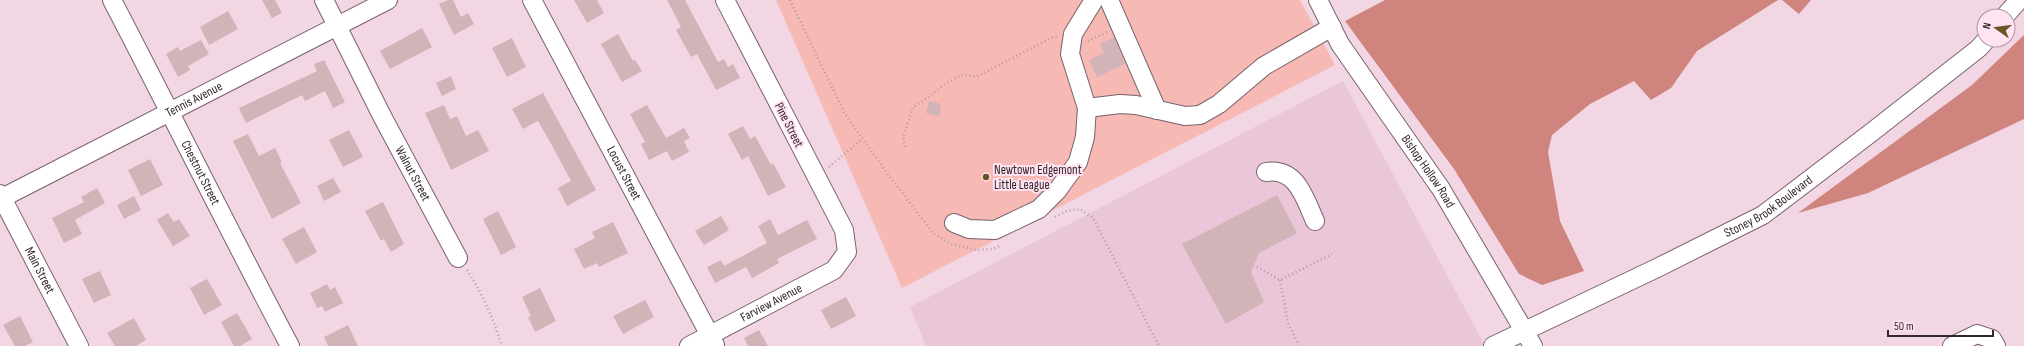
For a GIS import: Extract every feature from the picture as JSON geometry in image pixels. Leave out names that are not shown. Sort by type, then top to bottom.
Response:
[{"type":"street","name":"Chestnut Street","points":[[112,0],[170,110],[229,232],[290,346]]},
{"type":"street","name":"Walnut Street","points":[[324,0],[339,26],[382,116],[458,258]]},
{"type":"street","name":"Tennis Avenue","points":[[1,197],[388,0]]},
{"type":"street","name":"Locust Street","points":[[532,0],[713,340]]},
{"type":"street","name":"Pine Street","points":[[724,0],[844,230],[847,252]]},
{"type":"street","points":[[954,223],[969,229],[994,230],[1039,209],[1057,191],[1078,162],[1085,137],[1087,108],[1070,54],[1073,34],[1094,0]]},
{"type":"street","points":[[1109,0],[1157,110]]},
{"type":"street","name":"Bishop Hollow Road","points":[[1318,0],[1340,44],[1441,189],[1529,339]]},
{"type":"street","points":[[2012,8],[2019,0]]},
{"type":"street","points":[[1087,108],[1120,104],[1136,105],[1185,116],[1200,115],[1218,104],[1264,66],[1332,27]]},
{"type":"street","name":"Stoney Brook Boulevard","points":[[1493,346],[1529,339],[1763,215],[1979,48]]},
{"type":"street","points":[[1266,172],[1286,174],[1298,184],[1315,221]]},
{"type":"street","name":"Main Street","points":[[1,197],[79,346]]},
{"type":"street","name":"Farview Avenue","points":[[689,346],[713,340],[761,310],[834,270],[847,252]]},
{"type":"street","points":[[1952,346],[1977,334],[1992,339],[1996,346]]},
{"type":"path","points":[[790,0],[845,114],[933,233],[952,244],[976,250],[993,249],[1000,245]]},
{"type":"path","points":[[905,147],[903,137],[913,107],[922,103],[931,94],[963,75],[976,77],[1053,37],[1072,40],[1081,44],[1121,26]]},
{"type":"path","points":[[815,175],[833,165],[862,138]]},
{"type":"path","points":[[1053,218],[1067,211],[1080,209],[1093,218],[1159,346]]},
{"type":"path","points":[[1280,280],[1332,254]]},
{"type":"path","points":[[458,258],[478,287],[492,315],[502,346]]},
{"type":"path","points":[[1257,268],[1280,280]]},
{"type":"path","points":[[1280,280],[1288,323],[1299,345]]},
{"type":"shaded area","name":"Newtown Edgemont Little League","points":[[776,0],[1300,0],[1335,65],[902,288]]},
{"type":"shaded area","points":[[1385,0],[1778,0],[1697,51],[1671,88],[1651,100],[1634,81],[1590,104],[1552,135],[1548,152],[1560,221],[1584,271],[1542,285],[1519,274],[1454,169],[1345,21]]},
{"type":"shaded area","points":[[1782,0],[1811,0],[1799,14]]},
{"type":"shaded area","points":[[2024,35],[2024,119],[1868,193],[1798,213],[1972,85],[2010,48],[2016,48],[2016,43]]},
{"type":"shaded area","points":[[1343,81],[1485,346],[926,346],[910,307]]},
{"type":"building","points":[[262,0],[275,0],[282,13],[272,18]]},
{"type":"building","points":[[448,0],[453,0],[461,17],[468,13],[474,24],[454,35],[439,4]]},
{"type":"building","points":[[574,0],[597,0],[604,13],[587,23]]},
{"type":"building","points":[[667,0],[685,0],[718,62],[724,59],[728,67],[733,64],[740,78],[716,90],[697,54],[691,57],[676,30],[681,27]]},
{"type":"building","points":[[228,11],[238,29],[209,45],[200,27]]},
{"type":"building","points":[[422,28],[432,47],[390,69],[380,51]]},
{"type":"building","points":[[618,34],[633,61],[635,60],[642,71],[622,82],[601,44]]},
{"type":"building","points":[[1114,37],[1125,64],[1097,77],[1089,60],[1104,53],[1100,44]]},
{"type":"building","points":[[512,38],[526,67],[507,77],[492,48]]},
{"type":"building","points":[[201,40],[209,54],[188,66],[190,70],[178,77],[166,54],[178,47],[180,51]]},
{"type":"building","points":[[324,60],[345,102],[333,108],[325,91],[305,101],[302,95],[246,123],[239,108],[317,71],[314,64]]},
{"type":"building","points":[[451,76],[456,89],[442,96],[436,83]]},
{"type":"building","points":[[543,93],[596,190],[567,206],[558,188],[571,181],[554,149],[538,121],[523,129],[512,109]]},
{"type":"building","points":[[929,101],[941,104],[939,116],[926,113]]},
{"type":"building","points":[[444,105],[450,119],[457,116],[466,136],[478,130],[489,151],[451,170],[425,113]]},
{"type":"building","points":[[647,105],[666,138],[684,128],[690,138],[684,141],[689,152],[672,161],[667,151],[649,160],[641,144],[645,142],[630,114]]},
{"type":"building","points":[[743,126],[750,139],[755,136],[771,165],[773,163],[786,187],[768,196],[748,156],[742,160],[728,134]]},
{"type":"building","points":[[349,130],[363,157],[343,167],[329,140]]},
{"type":"building","points":[[248,134],[259,156],[275,148],[282,162],[280,163],[301,203],[272,219],[233,141]]},
{"type":"building","points":[[150,159],[163,185],[141,196],[128,170]]},
{"type":"building","points":[[333,178],[341,192],[324,201],[317,186]]},
{"type":"building","points":[[97,188],[105,203],[75,220],[82,234],[64,243],[52,218],[84,202],[81,197]]},
{"type":"building","points":[[1277,195],[1297,233],[1259,253],[1251,272],[1264,302],[1226,324],[1182,244]]},
{"type":"building","points":[[134,196],[141,210],[124,219],[117,205]]},
{"type":"building","points":[[383,202],[404,244],[391,252],[384,239],[381,241],[365,211]]},
{"type":"building","points":[[498,211],[516,247],[501,255],[483,219]]},
{"type":"building","points":[[168,213],[174,222],[179,219],[190,236],[173,246],[157,220]]},
{"type":"building","points":[[721,216],[729,230],[704,245],[695,231]]},
{"type":"building","points":[[770,219],[778,235],[807,220],[817,239],[777,259],[779,263],[752,278],[746,267],[715,283],[707,267],[721,260],[724,266],[767,243],[758,226]]},
{"type":"building","points":[[613,222],[628,253],[599,267],[597,263],[584,269],[574,249],[595,238],[592,232]]},
{"type":"building","points":[[304,227],[317,252],[296,264],[282,239]]},
{"type":"building","points":[[100,271],[111,295],[94,303],[82,279]]},
{"type":"building","points":[[207,279],[222,305],[204,315],[190,288]]},
{"type":"building","points":[[327,284],[330,290],[335,287],[343,303],[325,312],[322,306],[317,308],[310,293]]},
{"type":"building","points":[[540,288],[556,321],[535,332],[528,317],[531,316],[522,297]]},
{"type":"building","points":[[846,297],[856,316],[831,329],[821,310]]},
{"type":"building","points":[[645,300],[654,317],[623,334],[613,316]]},
{"type":"building","points":[[237,313],[252,339],[240,346],[234,346],[221,322]]},
{"type":"building","points":[[20,316],[33,342],[25,346],[15,346],[3,325]]},
{"type":"building","points":[[134,318],[146,340],[136,346],[115,346],[107,333]]},
{"type":"building","points":[[348,325],[358,346],[328,346],[324,337]]},
{"type":"building","points":[[759,330],[768,346],[748,346],[744,338]]},
{"type":"place","name":"Newtown Edgemont Little League","points":[[986,177]]}]
